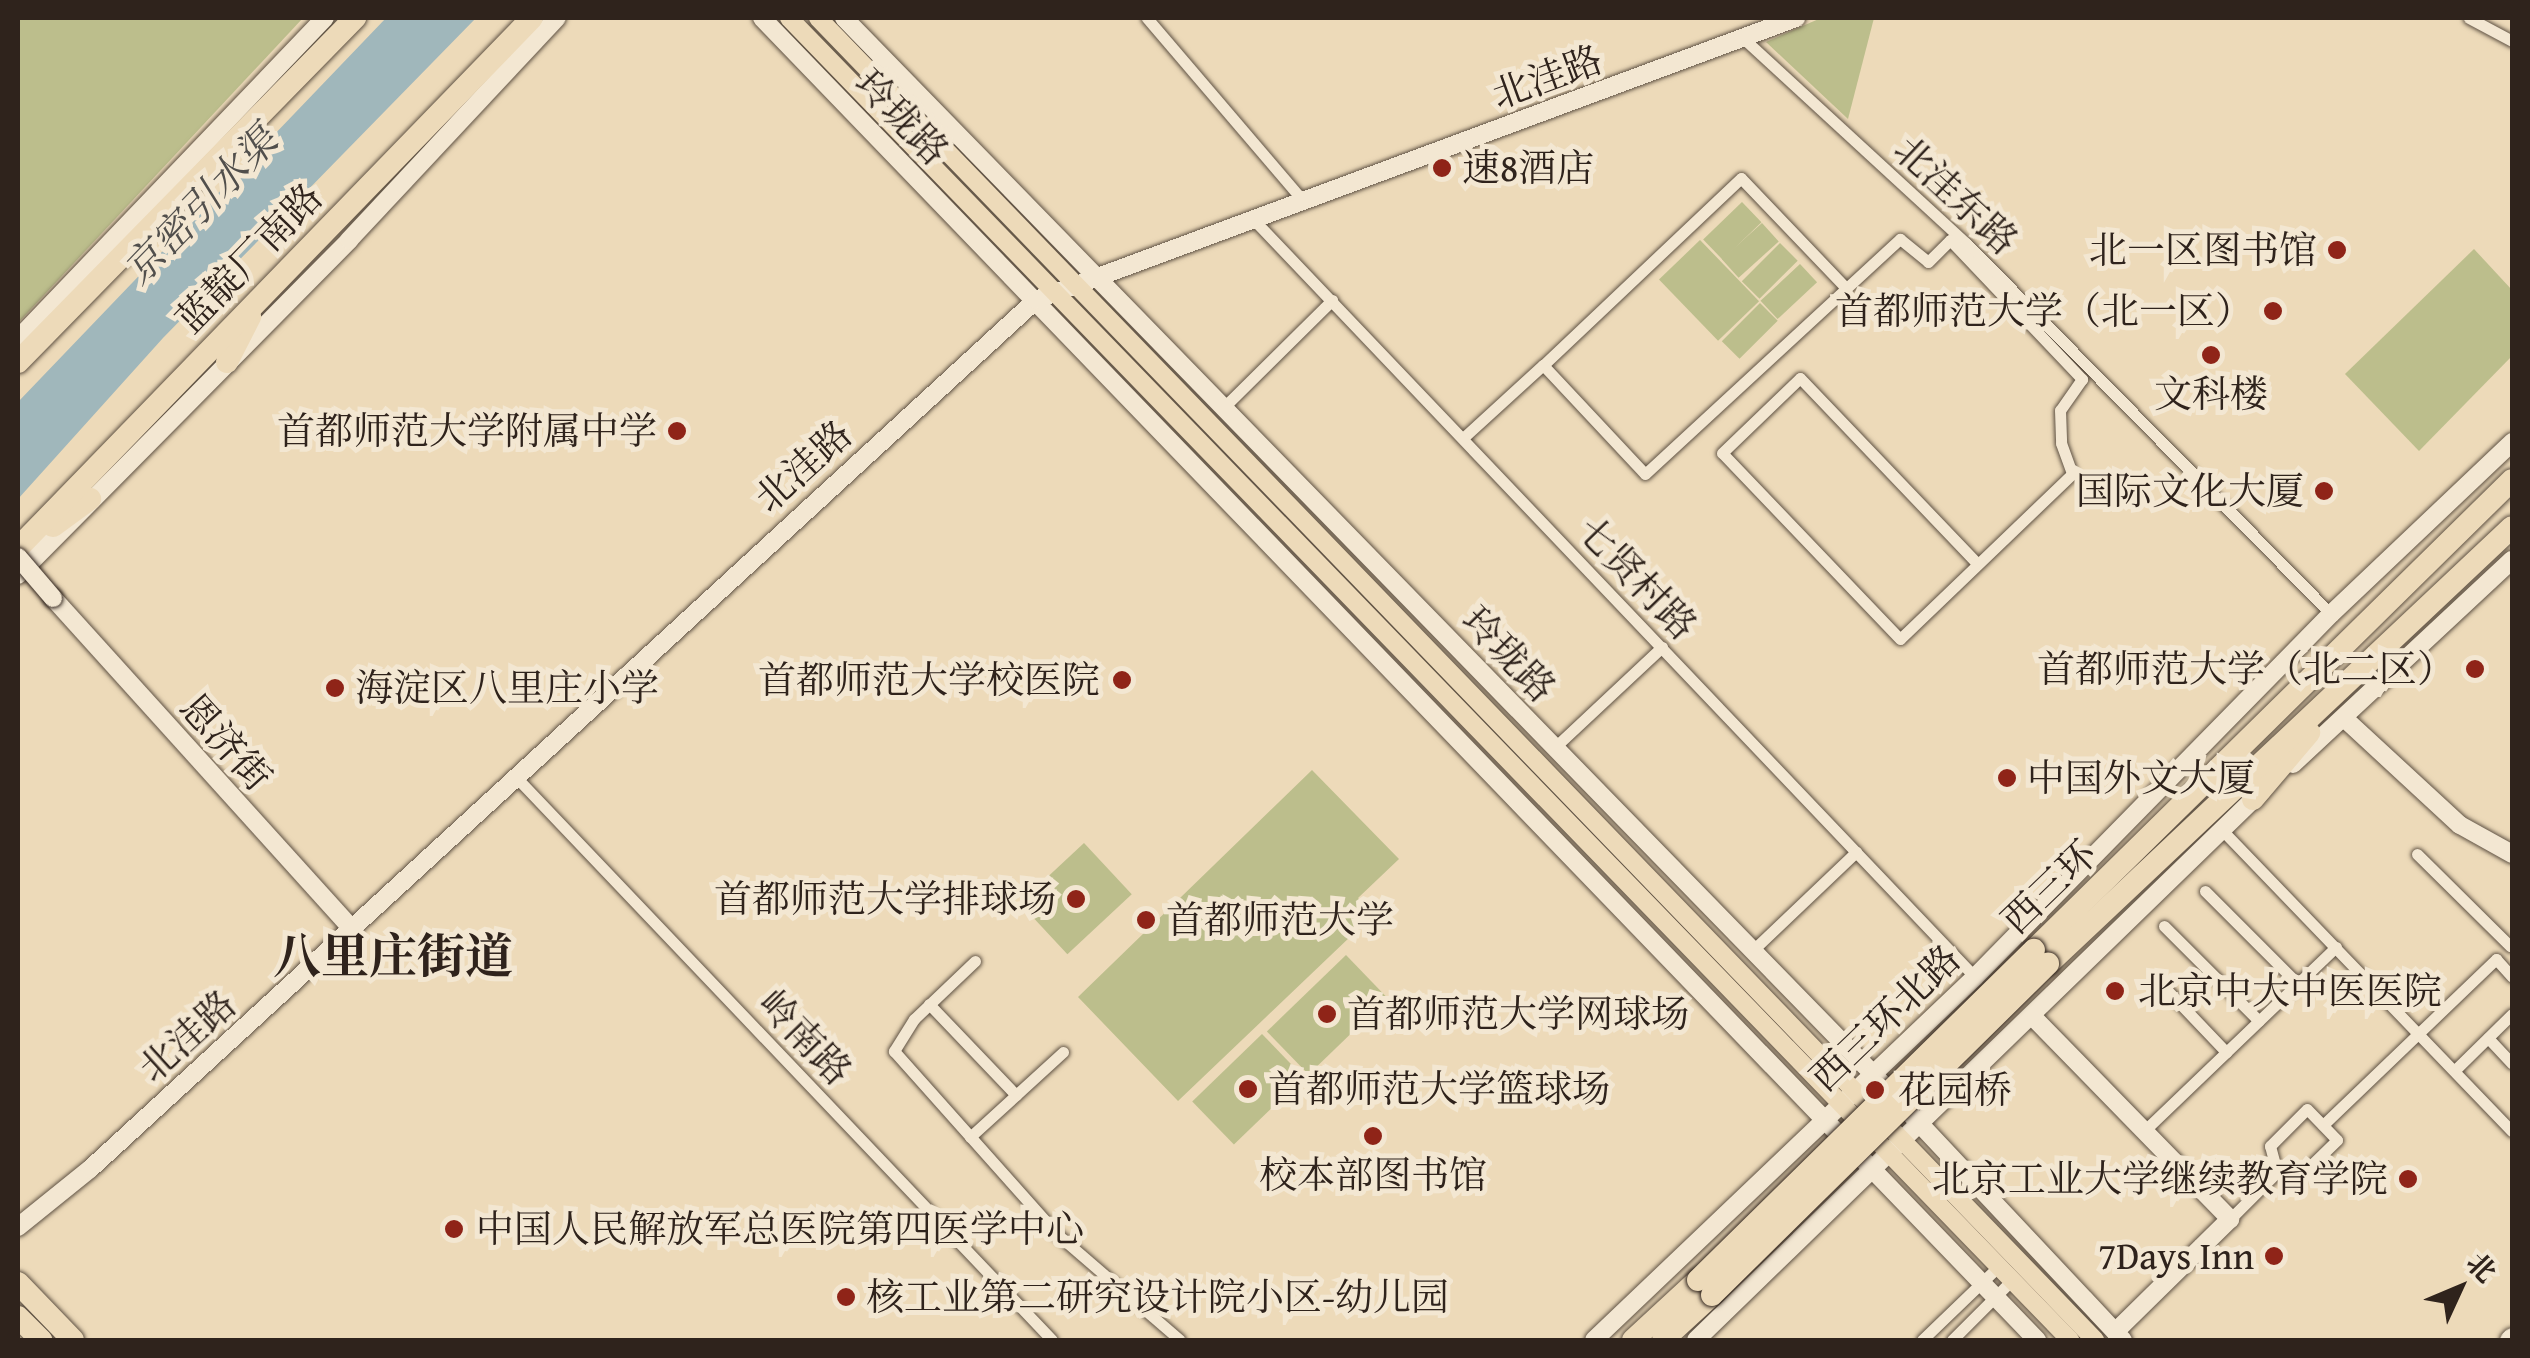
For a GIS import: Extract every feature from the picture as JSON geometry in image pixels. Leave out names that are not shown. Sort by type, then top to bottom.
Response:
[{"type":"highway","name":"蓝靛厂南路","points":[[18,552],[532,18]]},
{"type":"highway","points":[[18,362],[172,207],[342,22]]},
{"type":"highway","points":[[127,227],[172,207]]},
{"type":"highway","points":[[227,362],[262,295]]},
{"type":"highway","name":"西三环","points":[[1663,1340],[1705,1287],[2041,957],[2512,480]]},
{"type":"highway","points":[[2422,572],[2512,496]]},
{"type":"highway","points":[[18,552],[90,499]]},
{"type":"highway","points":[[2441,590],[2512,511]]},
{"type":"highway","name":"西三环","points":[[2041,957],[2512,527]]},
{"type":"highway","points":[[2253,799],[2377,651]]},
{"type":"highway","points":[[18,1283],[73,1340]]},
{"type":"highway","name":"西三环","points":[[1633,1340],[1705,1287]]},
{"type":"highway","points":[[18,1317],[41,1340]]},
{"type":"main road","name":"玲珑路","points":[[789,18],[1849,1097]]},
{"type":"main road","name":"玲珑路","points":[[818,18],[1849,1097]]},
{"type":"main road","points":[[1849,1097],[1875,1124],[1905,1141],[2096,1340]]},
{"type":"main road","points":[[1905,1141],[1998,1266],[2070,1340]]},
{"type":"street","name":"蓝靛厂南路","points":[[18,575],[557,18]]},
{"type":"street","name":"玲珑路","points":[[762,18],[2036,1340]]},
{"type":"street","name":"玲珑路","points":[[844,18],[1874,1074],[1896,1102],[1905,1141],[2118,1336]]},
{"type":"street","points":[[1147,18],[1304,202]]},
{"type":"street","name":"北洼路","points":[[18,1228],[352,929],[513,774],[1036,300],[1796,18]]},
{"type":"street","points":[[2470,18],[2512,41]]},
{"type":"street","points":[[18,339],[127,227],[342,22]]},
{"type":"street","name":"北洼东路","points":[[1744,39],[1966,243],[2330,614]]},
{"type":"street","points":[[891,67],[914,117]]},
{"type":"street","points":[[826,86],[890,122]]},
{"type":"street","points":[[1463,438],[1741,178],[1846,288]]},
{"type":"street","name":"七贤村路","points":[[1254,220],[1975,977]]},
{"type":"street","points":[[1543,365],[1645,474],[1900,239],[1928,262],[1950,240],[2082,379],[2060,410],[2061,443],[2072,474],[1900,638],[1722,453],[1800,378],[1977,563]]},
{"type":"street","points":[[1222,408],[1332,300]]},
{"type":"street","name":"西三环北路","points":[[1594,1340],[1975,977],[2330,614],[2512,442]]},
{"type":"street","name":"恩济街","points":[[18,552],[53,598],[352,929]]},
{"type":"street","points":[[1696,1340],[2253,799],[2345,719],[2512,560]]},
{"type":"street","points":[[1554,748],[1662,647]]},
{"type":"street","points":[[2345,719],[2460,825],[2512,854]]},
{"type":"street","name":"岭南路","points":[[513,774],[1052,1340]]},
{"type":"street","points":[[2222,830],[2512,1130]]},
{"type":"street","points":[[1752,950],[1856,852]]},
{"type":"street","points":[[2323,1125],[2511,945],[2418,854]]},
{"type":"street","points":[[2205,891],[2298,984]]},
{"type":"street","points":[[2164,926],[2259,1021]]},
{"type":"street","points":[[2144,1131],[2336,947]]},
{"type":"street","points":[[2496,959],[2512,977]]},
{"type":"street","points":[[975,961],[928,1004],[894,1051],[1056,1234],[1180,1340]]},
{"type":"street","points":[[2167,990],[2226,1052]]},
{"type":"street","points":[[1953,998],[2000,1048]]},
{"type":"street","points":[[928,1004],[1016,1095]]},
{"type":"street","points":[[2455,1070],[2512,1014]]},
{"type":"street","points":[[1822,1220],[1816,1183],[1942,1056],[1935,1015]]},
{"type":"street","points":[[2032,1016],[2230,1219]]},
{"type":"street","points":[[2488,1038],[2512,1064]]},
{"type":"street","points":[[970,1137],[1063,1052]]},
{"type":"street","points":[[2307,1109],[2337,1140],[2300,1176],[2276,1172],[2270,1146],[2307,1109]]},
{"type":"street","points":[[2118,1336],[2276,1172]]},
{"type":"street","points":[[1760,1185],[1807,1234]]},
{"type":"street","points":[[1922,1340],[1998,1266]]},
{"type":"street","points":[[1952,1340],[2012,1280]]},
{"type":"green space","points":[[18,18],[303,18],[18,323]]},
{"type":"green space","points":[[1821,18],[1874,18],[1848,119],[1766,42]]},
{"type":"green space","points":[[1742,202],[1761,222],[1723,260],[1703,240]]},
{"type":"green space","points":[[1762,223],[1779,242],[1739,278],[1722,259]]},
{"type":"green space","points":[[1700,240],[1759,301],[1718,341],[1659,280]]},
{"type":"green space","points":[[1780,243],[1798,261],[1759,299],[1742,281]]},
{"type":"green space","points":[[2474,249],[2512,290],[2512,356],[2419,451],[2345,374]]},
{"type":"green space","points":[[1800,264],[1817,282],[1778,319],[1761,301]]},
{"type":"green space","points":[[1760,303],[1778,321],[1739,359],[1722,341]]},
{"type":"green space","points":[[1312,770],[1399,859],[1358,898],[1373,915],[1178,1101],[1078,997]]},
{"type":"green space","name":"首都师范大学排球场","points":[[1084,843],[1132,894],[1067,954],[1020,903]]},
{"type":"green space","name":"首都师范大学网球场","points":[[1346,955],[1388,998],[1309,1075],[1267,1031]]},
{"type":"green space","name":"首都师范大学篮球场","points":[[1262,1034],[1304,1077],[1234,1145],[1192,1101]]},
{"type":"water","points":[[386,18],[476,18],[163,338],[18,499],[18,402]]},
{"type":"place","name":"速8酒店","points":[[1442,168]]},
{"type":"place","name":"北一区图书馆","points":[[2337,250]]},
{"type":"place","name":"首都师范大学（北一区）","points":[[2273,311]]},
{"type":"place","name":"文科楼","points":[[2211,355]]},
{"type":"place","name":"首都师范大学附属中学","points":[[677,431]]},
{"type":"place","name":"国际文化大厦","points":[[2324,491]]},
{"type":"place","name":"首都师范大学（北二区）","points":[[2475,669]]},
{"type":"place","name":"首都师范大学校医院","points":[[1122,680]]},
{"type":"place","name":"海淀区八里庄小学","points":[[335,688]]},
{"type":"place","name":"中国外文大厦","points":[[2007,778]]},
{"type":"place","name":"首都师范大学排球场","points":[[1076,899]]},
{"type":"place","name":"首都师范大学","points":[[1146,920]]},
{"type":"place","name":"北京中大中医医院","points":[[2115,991]]},
{"type":"place","name":"首都师范大学网球场","points":[[1327,1014]]},
{"type":"place","name":"首都师范大学篮球场","points":[[1248,1089]]},
{"type":"place","name":"花园桥","points":[[1875,1090]]},
{"type":"place","name":"校本部图书馆","points":[[1373,1136]]},
{"type":"place","name":"北京工业大学继续教育学院","points":[[2408,1179]]},
{"type":"place","name":"中国人民解放军总医院第四医学中心","points":[[454,1229]]},
{"type":"place","name":"7Days Inn","points":[[2274,1256]]},
{"type":"place","name":"核工业第二研究设计院小区-幼儿园","points":[[846,1297]]},
{"type":"district","name":"八里庄街道","points":[[393,956]]},
{"type":"water label","name":"京密引水渠","points":[[200,205]]}]
